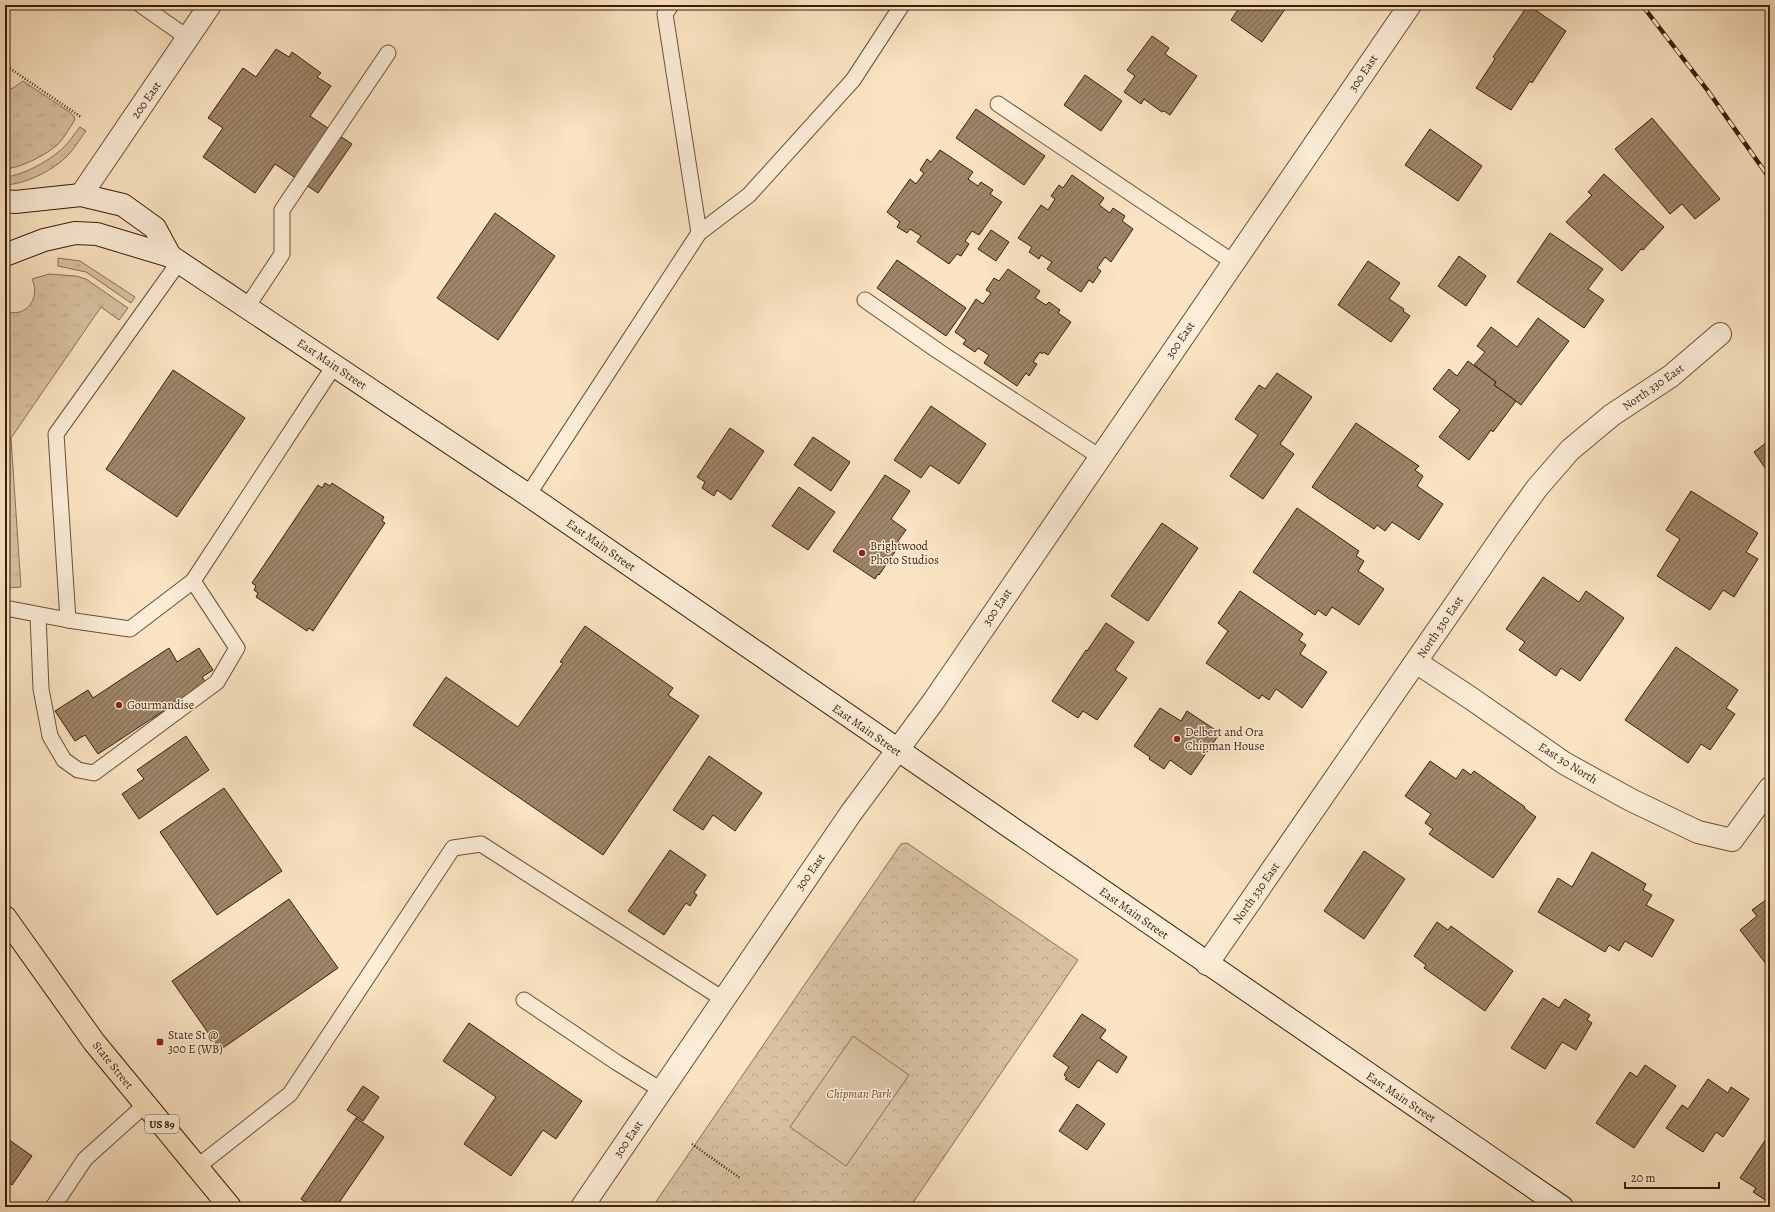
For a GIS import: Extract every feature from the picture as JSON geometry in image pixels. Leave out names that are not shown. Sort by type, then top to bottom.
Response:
[{"type":"main road","name":"State Street","points":[[5,916],[94,1042],[230,1207]]},
{"type":"street","name":"200 East","points":[[81,194],[210,5]]},
{"type":"street","name":"300 East","points":[[587,1205],[661,1090],[723,999],[851,813],[932,702],[1410,5]]},
{"type":"street","points":[[5,201],[15,202],[81,194]]},
{"type":"street","name":"East Main Street","points":[[81,194],[123,205],[155,228],[174,259]]},
{"type":"street","name":"East Main Street","points":[[5,255],[44,240],[75,233],[97,234],[174,259],[528,495],[1562,1207]]},
{"type":"street","name":"North 330 East","points":[[1207,964],[1537,488],[1570,450],[1612,415],[1671,376],[1720,334]]},
{"type":"street","name":"East 30 North","points":[[1416,662],[1564,763],[1631,800],[1698,832],[1732,840],[1770,788]]},
{"type":"lane","points":[[140,5],[188,38]]},
{"type":"lane","points":[[671,5],[665,14],[699,233]]},
{"type":"lane","points":[[528,495],[699,233],[749,195],[853,80],[902,5]]},
{"type":"lane","points":[[247,307],[282,254],[282,210],[388,53]]},
{"type":"lane","points":[[998,104],[1233,262]]},
{"type":"lane","points":[[68,620],[56,434],[174,259]]},
{"type":"lane","points":[[865,300],[938,351],[1100,458]]},
{"type":"lane","points":[[5,608],[38,615],[130,629],[193,581],[334,366]]},
{"type":"lane","points":[[38,615],[41,689],[50,736],[64,760],[78,770],[94,772],[217,682],[237,648],[193,581]]},
{"type":"lane","points":[[197,1167],[290,1094],[453,848],[481,844],[723,999]]},
{"type":"lane","points":[[524,1000],[616,1062],[661,1090]]},
{"type":"lane","points":[[53,1207],[85,1159],[146,1104]]},
{"type":"path","points":[[5,65],[81,117]]},
{"type":"path","points":[[692,1144],[740,1178]]},
{"type":"green space","points":[[23,81],[71,113],[75,118],[59,144],[51,150],[25,164],[5,169],[5,91],[13,88]]},
{"type":"green space","points":[[80,127],[86,131],[71,152],[59,163],[29,180],[5,185],[5,177],[27,171],[56,154],[67,144]]},
{"type":"green space","points":[[58,258],[80,261],[135,297],[131,303],[86,272],[58,266]]},
{"type":"green space","points":[[49,274],[76,276],[86,279],[128,308],[119,320],[101,307],[11,438],[21,587],[8,588],[5,491],[5,311],[13,313],[19,312],[30,305],[35,293],[32,279]]},
{"type":"green space","name":"Chipman Park","points":[[907,843],[1078,960],[910,1207],[660,1207],[655,1203],[901,844]]},
{"type":"green space","points":[[853,1036],[909,1075],[846,1166],[790,1127]]},
{"type":"building","points":[[1241,5],[1288,5],[1262,42],[1231,20]]},
{"type":"building","points":[[1528,5],[1566,31],[1532,83],[1530,81],[1511,110],[1476,88],[1495,59],[1493,57]]},
{"type":"building","points":[[1152,36],[1169,48],[1165,54],[1197,76],[1170,115],[1164,111],[1162,112],[1144,99],[1141,104],[1124,92],[1135,76],[1127,70]]},
{"type":"building","points":[[276,49],[289,57],[292,52],[321,73],[317,77],[331,86],[310,116],[352,144],[318,193],[275,164],[255,193],[203,157],[223,128],[208,118],[243,68],[256,77]]},
{"type":"building","points":[[1085,75],[1122,101],[1101,131],[1064,105]]},
{"type":"building","points":[[976,109],[1045,156],[1024,185],[956,138]]},
{"type":"building","points":[[1652,118],[1720,199],[1695,219],[1682,204],[1670,214],[1615,149]]},
{"type":"building","points":[[1430,129],[1482,166],[1458,201],[1405,165]]},
{"type":"building","points":[[940,150],[973,172],[968,179],[978,186],[981,182],[993,190],[990,194],[1002,202],[979,235],[972,231],[965,241],[969,244],[961,256],[957,254],[949,264],[917,242],[921,236],[910,229],[907,233],[897,227],[900,222],[887,212],[910,179],[916,184],[924,173],[920,170],[927,159],[931,162]]},
{"type":"building","points":[[1604,174],[1664,227],[1643,250],[1641,249],[1622,271],[1566,222],[1592,195],[1588,192]]},
{"type":"building","points":[[1072,175],[1104,198],[1099,205],[1110,213],[1113,208],[1125,216],[1122,221],[1133,229],[1111,262],[1105,257],[1097,268],[1101,271],[1093,283],[1089,280],[1081,292],[1047,269],[1052,262],[1041,255],[1039,259],[1029,252],[1032,247],[1018,238],[1041,205],[1048,210],[1055,199],[1051,196],[1059,185],[1063,188]]},
{"type":"building","points":[[495,213],[555,256],[498,340],[437,298]]},
{"type":"building","points":[[991,230],[1009,242],[996,261],[978,249]]},
{"type":"building","points":[[1550,233],[1603,269],[1588,289],[1604,300],[1584,328],[1517,282]]},
{"type":"building","points":[[1459,256],[1486,276],[1466,306],[1438,286]]},
{"type":"building","points":[[897,260],[966,308],[946,336],[877,288]]},
{"type":"building","points":[[1368,261],[1400,283],[1389,299],[1404,309],[1403,311],[1410,316],[1391,342],[1338,305]]},
{"type":"building","points":[[1008,269],[1040,291],[1035,298],[1046,305],[1049,302],[1060,310],[1058,313],[1071,322],[1048,355],[1040,352],[1033,362],[1037,364],[1029,376],[1026,373],[1017,386],[984,363],[989,355],[978,348],[975,352],[963,344],[966,340],[955,332],[976,299],[983,304],[991,293],[986,290],[994,278],[999,281]]},
{"type":"building","points":[[1538,318],[1569,341],[1521,405],[1494,385],[1496,382],[1474,365],[1485,352],[1477,346],[1491,327],[1517,347]]},
{"type":"building","points":[[1468,361],[1496,382],[1494,385],[1516,401],[1493,432],[1491,430],[1469,460],[1439,437],[1460,410],[1433,389],[1449,369],[1457,376]]},
{"type":"building","points":[[173,370],[245,418],[177,517],[106,469]]},
{"type":"building","points":[[1277,373],[1312,397],[1280,444],[1294,454],[1263,499],[1230,476],[1258,435],[1235,419],[1259,385],[1265,389]]},
{"type":"building","points":[[931,406],[986,444],[959,484],[930,465],[921,478],[894,460]]},
{"type":"building","points":[[1356,423],[1419,466],[1415,470],[1423,476],[1417,486],[1443,504],[1419,540],[1392,522],[1385,531],[1377,525],[1374,529],[1312,487]]},
{"type":"building","points":[[730,428],[764,451],[731,500],[717,490],[714,496],[702,488],[705,482],[697,477]]},
{"type":"building","points":[[813,437],[850,462],[831,491],[794,465]]},
{"type":"building","points":[[1770,440],[1770,475],[1754,452]]},
{"type":"building","points":[[885,475],[910,491],[891,519],[906,530],[898,541],[901,543],[875,579],[833,551]]},
{"type":"building","points":[[325,483],[330,486],[332,483],[384,517],[382,521],[385,523],[313,631],[309,628],[307,631],[256,597],[258,593],[254,590],[256,586],[252,583],[318,485],[322,488]]},
{"type":"building","points":[[799,487],[835,512],[808,550],[772,526]]},
{"type":"building","points":[[1691,491],[1758,533],[1746,552],[1758,559],[1734,597],[1723,590],[1710,610],[1657,576],[1680,539],[1666,530]]},
{"type":"building","points":[[1297,508],[1359,551],[1356,556],[1364,561],[1358,571],[1384,589],[1359,625],[1332,607],[1326,616],[1318,610],[1315,615],[1253,572]]},
{"type":"building","points":[[1162,523],[1198,548],[1148,621],[1111,596]]},
{"type":"building","points":[[1543,577],[1579,602],[1586,591],[1624,618],[1580,681],[1561,668],[1556,676],[1519,650],[1525,642],[1506,629]]},
{"type":"building","points":[[1240,591],[1303,634],[1299,640],[1306,645],[1300,654],[1327,672],[1302,708],[1276,689],[1269,700],[1262,695],[1259,699],[1206,663],[1228,631],[1218,623]]},
{"type":"building","points":[[1106,623],[1134,642],[1115,670],[1127,678],[1097,720],[1083,711],[1078,718],[1052,701]]},
{"type":"building","points":[[585,626],[673,688],[668,695],[699,716],[603,855],[413,725],[446,677],[518,727],[563,663],[560,662]]},
{"type":"building","points":[[1676,647],[1738,690],[1726,708],[1735,714],[1710,750],[1701,744],[1688,763],[1625,720]]},
{"type":"building","name":"Gourmandise","points":[[169,648],[177,662],[199,648],[213,670],[202,677],[206,683],[98,754],[85,735],[75,741],[55,711],[88,690],[93,698]]},
{"type":"building","name":"Delbert and Ora Chipman House","points":[[1160,708],[1181,721],[1187,711],[1220,733],[1191,775],[1170,760],[1164,769],[1134,746]]},
{"type":"building","points":[[186,736],[209,770],[139,819],[122,794],[144,779],[137,770]]},
{"type":"building","points":[[709,756],[762,793],[735,831],[713,815],[703,830],[673,810]]},
{"type":"building","points":[[1430,761],[1456,779],[1463,769],[1471,775],[1474,771],[1525,807],[1524,808],[1536,817],[1493,878],[1429,834],[1433,829],[1425,823],[1431,814],[1405,796]]},
{"type":"building","points":[[224,788],[282,871],[217,915],[160,832]]},
{"type":"building","points":[[670,850],[706,875],[694,893],[697,895],[690,906],[686,903],[664,935],[628,911]]},
{"type":"building","points":[[1364,851],[1405,879],[1364,939],[1324,911]]},
{"type":"building","points":[[1592,852],[1646,884],[1643,890],[1652,895],[1646,905],[1674,920],[1652,957],[1625,941],[1619,951],[1609,945],[1605,952],[1538,912],[1558,878],[1572,887]]},
{"type":"building","points":[[1770,897],[1770,969],[1740,930],[1757,916],[1752,910]]},
{"type":"building","points":[[289,899],[338,968],[220,1050],[172,981]]},
{"type":"building","points":[[1437,922],[1448,930],[1451,926],[1513,971],[1485,1011],[1424,968],[1426,965],[1414,956]]},
{"type":"building","points":[[1543,998],[1559,1008],[1565,999],[1590,1015],[1587,1020],[1592,1023],[1576,1050],[1562,1042],[1545,1069],[1511,1048]]},
{"type":"building","points":[[1082,1014],[1106,1030],[1100,1038],[1127,1057],[1117,1073],[1098,1060],[1079,1088],[1065,1079],[1067,1078],[1064,1075],[1069,1067],[1053,1056]]},
{"type":"building","points":[[469,1023],[582,1101],[556,1139],[543,1130],[511,1176],[464,1144],[496,1097],[443,1061]]},
{"type":"building","points":[[1645,1065],[1676,1086],[1634,1148],[1596,1123],[1630,1072],[1637,1077]]},
{"type":"building","points":[[1708,1079],[1728,1093],[1731,1087],[1749,1099],[1723,1137],[1716,1132],[1703,1152],[1666,1128],[1682,1105],[1688,1109]]},
{"type":"building","points":[[363,1086],[379,1097],[363,1121],[347,1110]]},
{"type":"building","points":[[1077,1104],[1105,1124],[1087,1150],[1059,1131]]},
{"type":"building","points":[[356,1118],[384,1137],[336,1207],[313,1207],[301,1199]]},
{"type":"building","points":[[5,1137],[32,1156],[12,1185],[5,1180]]},
{"type":"building","points":[[1766,1139],[1770,1142],[1770,1203],[1753,1192],[1756,1188],[1740,1178]]},
{"type":"railway","points":[[1642,5],[1708,91],[1770,179]]},
{"type":"place","name":"Brightwood Photo Studios","points":[[862,553]]},
{"type":"place","name":"Gourmandise","points":[[119,705]]},
{"type":"place","name":"Delbert and Ora Chipman House","points":[[1177,739]]},
{"type":"place","name":"State St @ 300 E (WB)","points":[[160,1042]]}]
